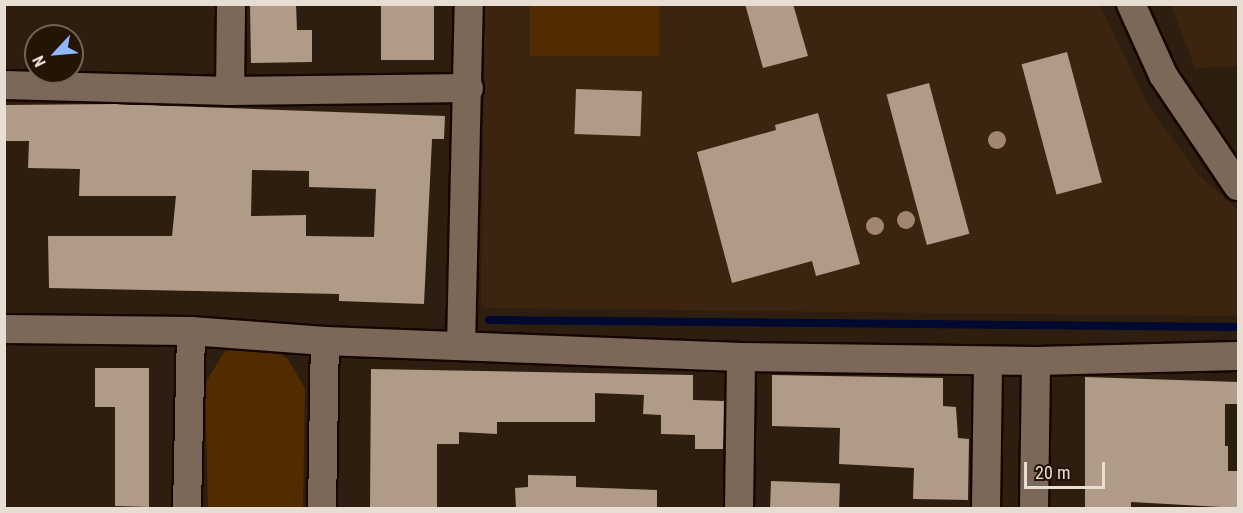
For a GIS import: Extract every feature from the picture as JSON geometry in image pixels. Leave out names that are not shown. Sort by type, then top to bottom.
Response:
[{"type":"street","points":[[230,91],[231,4]]},
{"type":"street","points":[[461,346],[469,88],[469,4]]},
{"type":"street","points":[[1131,4],[1163,75],[1239,186]]},
{"type":"street","points":[[4,85],[230,91],[469,88]]},
{"type":"street","points":[[4,329],[191,331],[325,341],[741,357],[1036,361],[1239,356]]},
{"type":"street","points":[[187,508],[191,331]]},
{"type":"street","points":[[322,508],[325,341]]},
{"type":"street","points":[[739,508],[741,357]]},
{"type":"street","points":[[986,508],[988,361]]},
{"type":"street","points":[[1034,508],[1036,361]]},
{"type":"shaded area","points":[[485,5],[1100,5],[1148,105],[1199,175],[1238,210],[1238,316],[485,308],[481,301]]},
{"type":"shaded area","points":[[530,5],[659,5],[659,56],[530,56]]},
{"type":"shaded area","points":[[1171,5],[1238,5],[1238,66],[1195,68]]},
{"type":"shaded area","points":[[243,345],[267,347],[288,359],[305,389],[303,508],[208,508],[205,384],[224,352]]},
{"type":"building","points":[[250,4],[296,4],[297,30],[312,30],[312,62],[251,63]]},
{"type":"building","points":[[381,4],[434,4],[434,60],[381,60]]},
{"type":"building","points":[[745,4],[793,4],[808,56],[763,68]]},
{"type":"building","points":[[1067,52],[1102,182],[1057,195],[1022,64]]},
{"type":"building","points":[[929,83],[969,234],[927,245],[886,94]]},
{"type":"building","points":[[576,89],[642,91],[640,136],[574,134]]},
{"type":"building","points":[[116,104],[445,116],[444,139],[432,139],[424,304],[339,301],[339,294],[49,288],[48,236],[172,236],[176,196],[79,196],[80,169],[28,168],[29,141],[4,141],[4,105]],"holes":[[[252,170],[309,171],[309,187],[376,189],[374,237],[306,236],[306,215],[251,216]]]},
{"type":"building","points":[[818,113],[860,264],[816,276],[812,261],[732,283],[697,152],[776,130],[775,125]]},
{"type":"building","points":[[95,368],[149,368],[149,507],[115,506],[115,407],[95,407]]},
{"type":"building","points":[[371,369],[693,375],[693,400],[724,401],[723,449],[695,449],[695,435],[661,434],[661,415],[643,414],[644,395],[595,393],[595,422],[497,422],[497,434],[459,432],[459,444],[437,444],[437,508],[370,508]]},
{"type":"building","points":[[772,375],[943,378],[943,406],[956,407],[958,438],[969,439],[968,500],[913,499],[914,468],[839,464],[840,428],[772,426]]},
{"type":"building","points":[[1085,377],[1239,382],[1239,404],[1225,404],[1225,446],[1228,446],[1228,471],[1239,471],[1239,508],[1131,502],[1131,508],[1085,508]]},
{"type":"building","points":[[528,475],[576,476],[576,487],[657,490],[657,508],[516,508],[515,488],[528,487]]},
{"type":"building","points":[[771,481],[840,483],[839,508],[770,508]]},
{"type":"waterway","points":[[489,320],[1238,327]]}]
